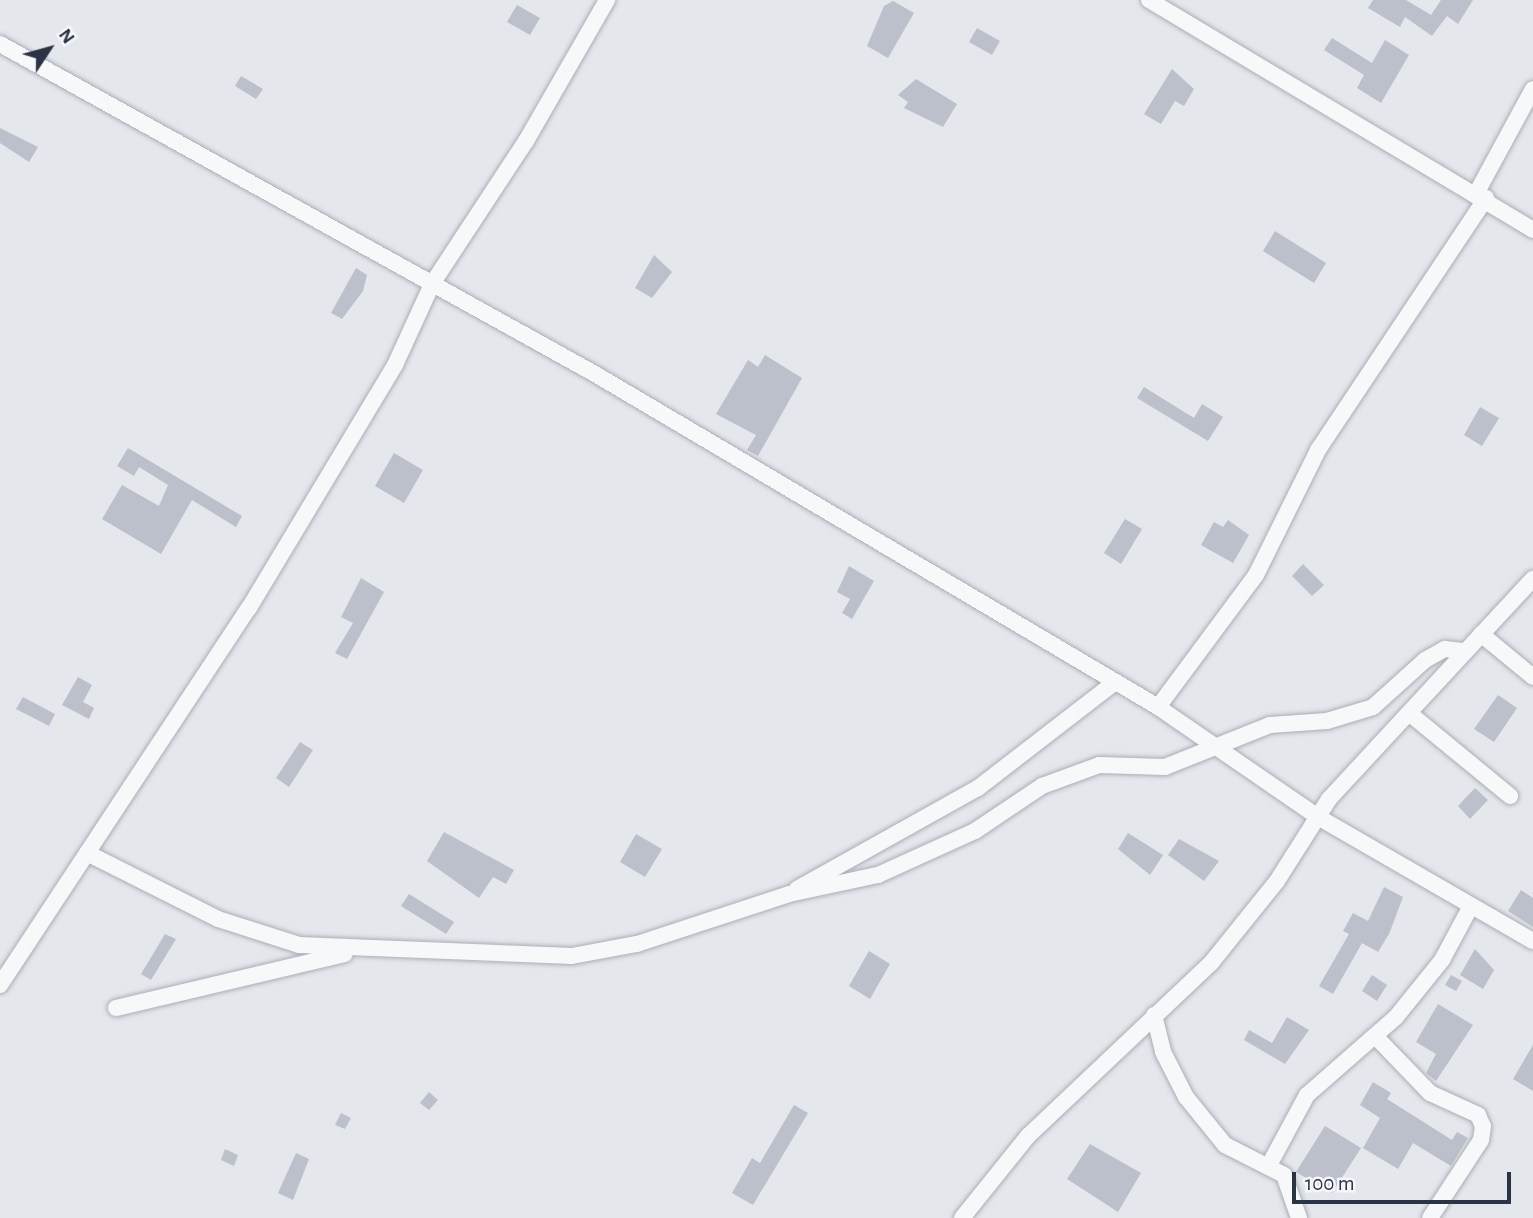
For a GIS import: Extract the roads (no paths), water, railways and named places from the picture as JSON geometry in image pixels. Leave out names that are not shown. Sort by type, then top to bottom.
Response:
[{"type":"street","points":[[0,985],[250,608],[395,365],[432,284],[526,141],[607,0]]},
{"type":"street","points":[[1149,0],[1481,195],[1533,230]]},
{"type":"street","points":[[0,44],[432,284],[1158,707],[1318,817],[1533,941]]},
{"type":"street","points":[[1158,707],[1256,575],[1318,450],[1481,195],[1533,89]]},
{"type":"street","points":[[962,1218],[1028,1136],[1228,942],[1318,817],[1465,650],[1533,579]]},
{"type":"street","points":[[1482,634],[1533,677]]},
{"type":"street","points":[[87,853],[243,929],[358,951],[572,956],[712,923],[789,894],[878,875],[975,831],[1042,786],[1099,765],[1165,767],[1270,724],[1327,720],[1373,707],[1425,660],[1445,649],[1465,650]]},
{"type":"street","points":[[789,894],[978,788],[1115,682]]},
{"type":"street","points":[[1409,713],[1510,796]]},
{"type":"street","points":[[1268,1167],[1307,1094],[1376,1037],[1442,960],[1471,906]]},
{"type":"street","points":[[116,1008],[358,951]]},
{"type":"street","points":[[1154,1015],[1163,1052],[1186,1097],[1224,1145],[1268,1167],[1291,1186],[1299,1218]]},
{"type":"street","points":[[1376,1037],[1430,1093],[1478,1115],[1483,1126],[1481,1140],[1430,1218]]}]
